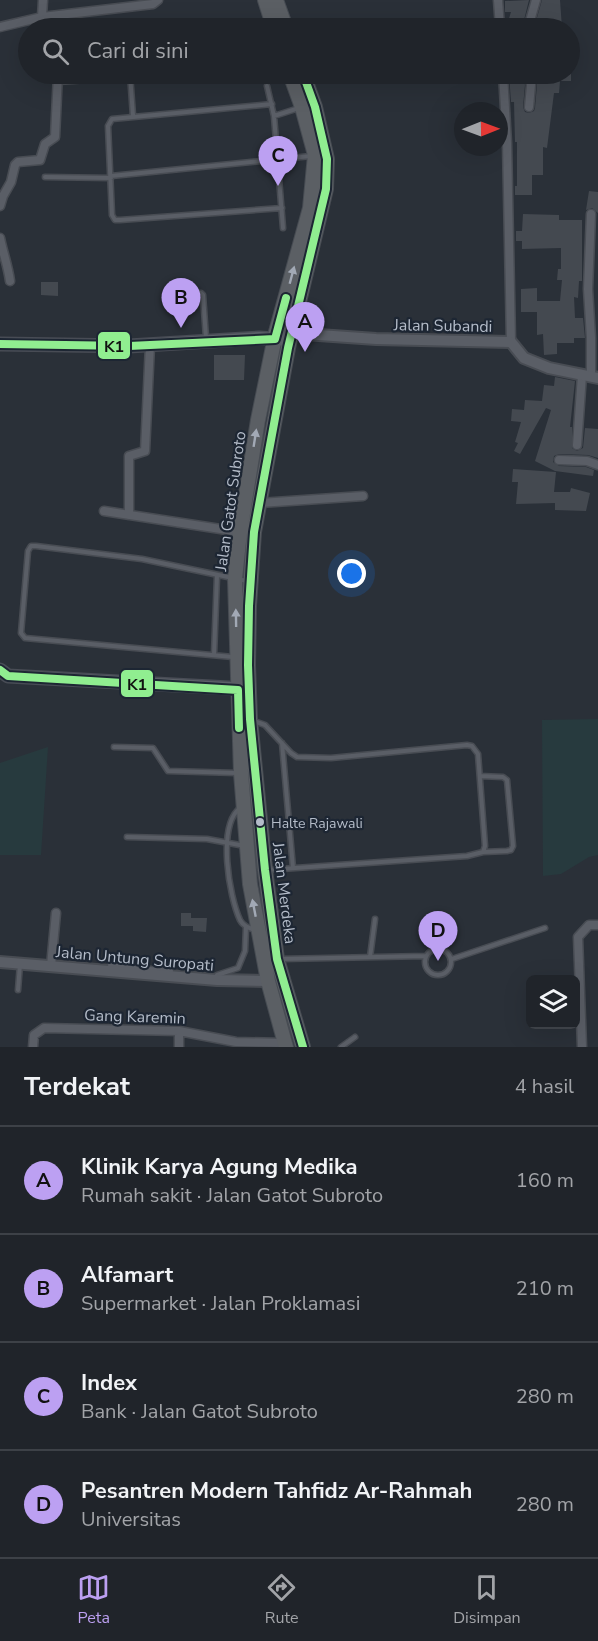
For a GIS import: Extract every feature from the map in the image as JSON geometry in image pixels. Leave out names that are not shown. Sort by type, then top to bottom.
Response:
[{"type":"highway","points":[[265,0],[271,18]]},
{"type":"highway","points":[[276,0],[282,18]]},
{"type":"highway","name":"Jalan Gatot Subroto","points":[[285,1045],[252,929],[241,773],[243,689],[237,657],[235,579],[258,420],[276,335],[310,208],[315,155],[294,84]]},
{"type":"highway","points":[[291,337],[326,189],[327,159],[315,107],[307,84]]},
{"type":"highway","name":"Jalan Merdeka","points":[[291,337],[254,532],[243,689],[250,719],[265,870],[277,959],[303,1047]]},
{"type":"main road","points":[[0,344],[129,346],[276,335],[291,337]]},
{"type":"main road","points":[[0,670],[8,676],[243,689]]},
{"type":"street","points":[[42,17],[43,0]]},
{"type":"street","points":[[38,18],[153,4],[158,0]]},
{"type":"street","points":[[498,0],[499,18]]},
{"type":"street","points":[[532,18],[536,0]]},
{"type":"street","points":[[0,27],[18,23]]},
{"type":"street","points":[[0,206],[11,183],[15,165],[18,162],[37,162],[41,158],[45,144],[55,137],[58,84]]},
{"type":"street","points":[[503,84],[507,143],[511,342]]},
{"type":"street","points":[[529,107],[531,84]]},
{"type":"street","points":[[578,445],[590,377],[591,338],[588,289],[591,214]]},
{"type":"street","points":[[0,238],[2,259],[8,265],[10,281]]},
{"type":"street","points":[[588,289],[598,288]]},
{"type":"street","name":"Jalan Subandi","points":[[291,337],[511,342],[524,358],[549,368],[590,377]]},
{"type":"street","points":[[129,515],[129,456],[145,451],[150,345]]},
{"type":"street","points":[[560,460],[587,461],[598,465]]},
{"type":"street","points":[[260,502],[363,496]]},
{"type":"street","points":[[104,511],[240,532]]},
{"type":"street","points":[[51,966],[56,913]]},
{"type":"street","points":[[582,1047],[578,937],[589,925],[598,925]]},
{"type":"street","name":"Jalan Untung Suropati","points":[[0,962],[217,980],[268,981]]},
{"type":"street","name":"Gang Karemin","points":[[33,1047],[34,1035],[44,1028],[179,1030],[236,1042],[285,1045]]},
{"type":"street","points":[[179,1030],[179,1047]]},
{"type":"lane","points":[[131,84],[133,116]]},
{"type":"lane","points":[[267,86],[274,116],[283,228]]},
{"type":"lane","points":[[272,104],[133,116],[116,118],[110,122],[112,215],[115,220],[282,208]]},
{"type":"lane","points":[[274,116],[302,106]]},
{"type":"lane","points":[[45,177],[111,177],[315,155]]},
{"type":"lane","points":[[194,293],[203,295],[206,342]]},
{"type":"lane","points":[[237,657],[25,638],[21,633],[28,551],[31,546],[142,559],[251,582]]},
{"type":"lane","points":[[214,655],[217,576]]},
{"type":"lane","points":[[250,719],[265,725],[297,757],[331,758],[472,746],[478,754],[485,846],[483,852]]},
{"type":"lane","points":[[282,742],[293,868]]},
{"type":"lane","points":[[114,747],[153,748],[168,771],[241,773]]},
{"type":"lane","points":[[265,870],[467,856],[483,852],[511,850],[513,846],[507,780],[503,777],[480,776]]},
{"type":"lane","points":[[110,965],[220,976],[238,968],[252,929],[241,921],[230,882],[226,844],[229,825],[235,812],[243,805]]},
{"type":"lane","points":[[127,837],[207,838],[226,844],[247,846]]},
{"type":"lane","points":[[370,957],[375,919]]},
{"type":"lane","points":[[452,959],[545,928]]},
{"type":"lane","points":[[440,948],[448,952],[452,959],[451,968],[445,974],[436,976],[429,972],[425,964],[426,956],[432,950],[440,948]]},
{"type":"lane","points":[[277,959],[426,956]]},
{"type":"lane","points":[[18,990],[20,964]]},
{"type":"lane","points":[[341,1047],[355,1037]]},
{"type":"green space","points":[[598,719],[598,855],[589,857],[561,874],[543,876],[542,720]]},
{"type":"green space","points":[[48,747],[41,855],[0,855],[0,763]]},
{"type":"building","points":[[529,0],[524,18],[509,18],[511,12],[505,12],[505,1]]},
{"type":"building","points":[[542,0],[560,0],[561,18],[537,18]]},
{"type":"building","points":[[510,84],[525,84],[523,107],[525,112],[529,113],[535,108],[537,84],[560,84],[559,93],[554,93],[547,148],[543,147],[543,175],[532,175],[532,195],[515,195],[517,142],[515,142],[514,102],[511,102]]},
{"type":"building","points":[[589,191],[598,192],[598,213],[592,208],[586,210]]},
{"type":"building","points":[[523,214],[559,215],[559,220],[582,220],[582,281],[579,281],[578,298],[574,297],[575,318],[583,318],[585,338],[574,338],[574,343],[557,343],[557,354],[544,355],[543,334],[537,335],[537,312],[521,312],[521,289],[537,288],[537,301],[560,301],[562,280],[557,280],[558,269],[561,269],[561,248],[522,249],[522,241],[516,241],[516,231],[522,231]]},
{"type":"building","points":[[41,282],[58,282],[58,296],[41,295]]},
{"type":"building","points":[[214,355],[245,355],[244,380],[214,380]]},
{"type":"building","points":[[555,377],[575,381],[570,427],[572,427],[572,448],[577,451],[583,448],[585,428],[598,429],[598,458],[588,455],[559,454],[554,456],[553,462],[559,466],[586,467],[594,470],[593,476],[555,471],[535,461],[551,410],[546,408],[520,454],[514,451],[518,443],[515,442],[521,422],[511,421],[512,409],[524,410],[525,400],[542,401],[544,385],[554,386]]},
{"type":"building","points":[[513,469],[556,472],[554,492],[570,492],[571,488],[590,493],[586,511],[555,510],[555,503],[516,504],[518,482],[512,482]]},
{"type":"building","points":[[181,913],[191,913],[191,918],[207,918],[206,932],[193,931],[193,926],[181,926]]},
{"type":"transit line","name":"K1","points":[[303,1047],[277,959],[265,870],[250,719],[248,665],[254,532],[288,348],[326,189],[327,159],[315,107],[307,84]]},
{"type":"transit line","name":"K1","points":[[0,344],[129,346],[275,339],[286,298]]},
{"type":"transit line","name":"K1","points":[[0,670],[8,676],[238,690],[239,728]]},
{"type":"place","name":"Index","points":[[278,186]]},
{"type":"place","name":"Alfamart","points":[[181,328]]},
{"type":"place","name":"Klinik Karya Agung Medika","points":[[305,352]]},
{"type":"place","name":"Halte Rajawali","points":[[260,822]]},
{"type":"place","name":"Pesantren Modern Tahfidz Ar-Rahmah","points":[[438,961]]}]
